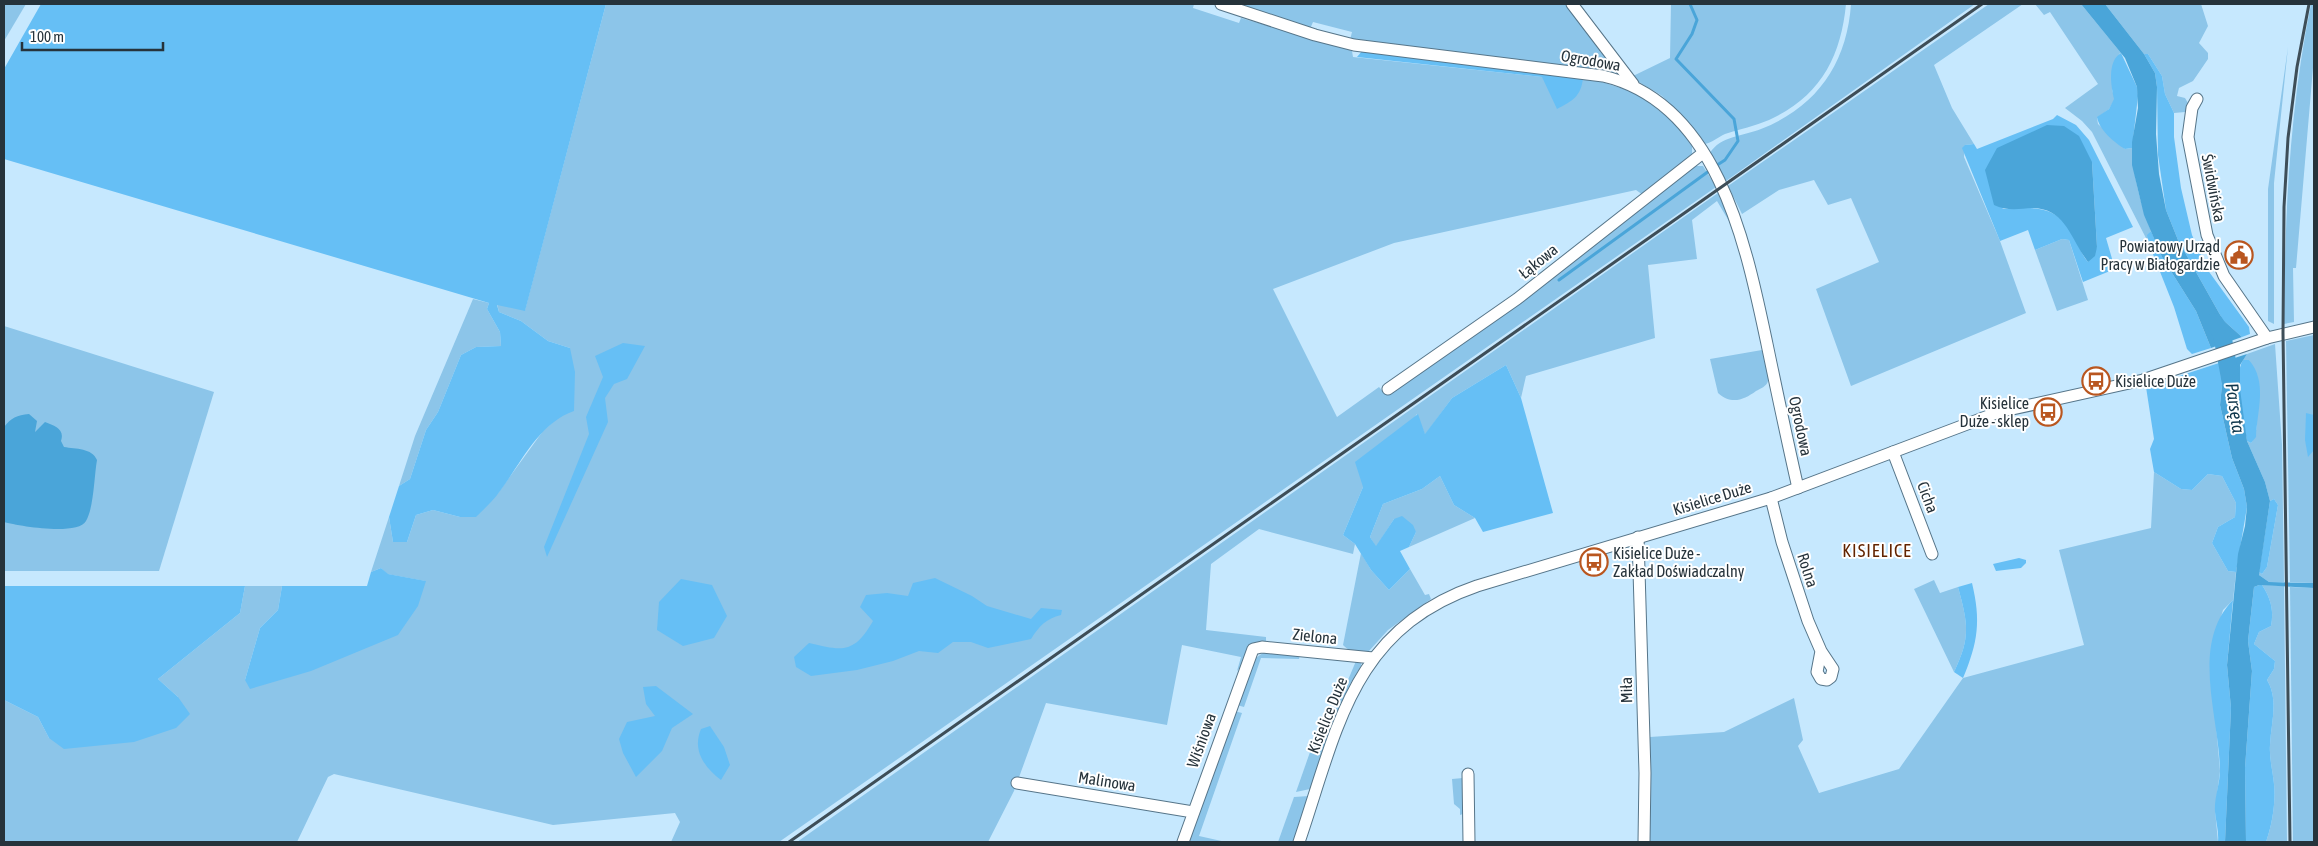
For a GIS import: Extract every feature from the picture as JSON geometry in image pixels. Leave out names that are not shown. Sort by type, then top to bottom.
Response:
[{"type":"street","name":"Ogrodowa","points":[[1221,4],[1315,35],[1354,44],[1591,73],[1633,85],[1670,111],[1703,152],[1726,197],[1747,257],[1798,488]]},
{"type":"street","points":[[1572,4],[1633,85]]},
{"type":"street","name":"Świdwińska","points":[[2197,99],[2192,108],[2188,137],[2207,236],[2224,276],[2267,338]]},
{"type":"street","name":"Łąkowa","points":[[1388,389],[1517,299],[1703,152]]},
{"type":"street","points":[[2267,338],[2314,326]]},
{"type":"street","name":"Kisielice Duże","points":[[1299,842],[1344,710],[1357,683],[1373,658],[1386,642],[1414,617],[1464,590],[1771,498],[1999,412],[2143,380],[2267,338]]},
{"type":"street","name":"Cicha","points":[[1893,452],[1932,554]]},
{"type":"street","name":"Rolna","points":[[1771,498],[1794,582],[1821,651]]},
{"type":"street","name":"Miła","points":[[1638,538],[1644,842]]},
{"type":"street","name":"Zielona","points":[[1253,649],[1262,647],[1373,658]]},
{"type":"street","name":"Wiśniowa","points":[[1183,842],[1253,649]]},
{"type":"street","points":[[1468,774],[1469,842]]},
{"type":"street","name":"Malinowa","points":[[1017,783],[1193,812]]},
{"type":"shaded area","points":[[4,4],[26,4],[4,41]]},
{"type":"shaded area","points":[[41,4],[606,4],[525,311],[497,305],[499,312],[521,321],[548,341],[570,348],[575,372],[574,411],[562,417],[541,434],[497,495],[476,517],[460,517],[433,510],[416,515],[407,542],[393,542],[389,517],[399,486],[410,479],[426,430],[438,412],[461,355],[476,347],[501,346],[500,332],[487,309],[489,303],[4,159],[4,69]]},
{"type":"shaded area","points":[[606,4],[1194,4],[1193,8],[1239,23],[1241,18],[1350,50],[1353,57],[1542,77],[1596,80],[1636,93],[1677,124],[1692,146],[1692,157],[1643,195],[1636,190],[1394,243],[1273,289],[1337,417],[1379,387],[1386,395],[1522,301],[1692,166],[1703,166],[1716,187],[779,842],[671,842],[680,822],[675,813],[553,825],[334,774],[328,777],[297,842],[4,842],[4,700],[38,717],[49,738],[178,697],[158,679],[240,613],[245,586],[282,586],[278,610],[260,628],[245,680],[425,581],[387,574],[381,568],[371,572],[389,517],[393,542],[407,542],[416,515],[433,510],[460,517],[498,493],[543,431],[561,415],[570,348],[548,341],[521,321],[499,312],[497,304],[525,310]]},
{"type":"shaded area","points":[[1236,4],[1566,4],[1608,61],[1610,68],[1603,71],[1350,40],[1352,32],[1313,22],[1310,29]]},
{"type":"shaded area","points":[[1671,4],[1846,4],[1839,41],[1833,58],[1825,73],[1802,100],[1787,111],[1769,120],[1725,134],[1704,144],[1662,96],[1639,82],[1633,76],[1670,58]]},
{"type":"shaded area","points":[[1851,4],[1975,4],[1726,181],[1710,153],[1714,147],[1733,137],[1761,129],[1781,120],[1813,95],[1836,64],[1848,25]]},
{"type":"shaded area","points":[[1989,4],[2023,4],[1934,65],[1952,108],[1974,144],[1965,145],[1964,157],[2000,241],[2026,313],[1851,386],[1816,289],[1879,262],[1851,198],[1828,205],[1814,180],[1779,190],[1742,214],[1728,186]]},
{"type":"shaded area","points":[[2035,4],[2081,4],[2121,53],[2119,54],[2112,90],[2115,99],[2109,109],[2097,118],[2098,124],[2125,149],[2132,148],[2138,190],[2151,231],[2148,235],[2149,244],[2092,132],[2082,121],[2065,108],[2098,84],[2050,12],[2044,15]]},
{"type":"shaded area","points":[[2105,4],[2201,4],[2208,26],[2199,43],[2208,53],[2208,59],[2193,81],[2179,88],[2177,96],[2185,98],[2188,103],[2188,109],[2185,112],[2174,113],[2165,94],[2162,76],[2148,54],[2144,54]]},
{"type":"shaded area","points":[[2311,4],[2314,4],[2314,56],[2296,268],[2293,268],[2294,322],[2284,324],[2287,203],[2293,124]]},
{"type":"shaded area","points":[[2288,47],[2274,183],[2274,324],[2268,321],[2268,189]]},
{"type":"shaded area","points":[[1362,51],[1583,78],[1580,90],[1575,98],[1557,109],[1542,77],[1357,57]]},
{"type":"shaded area","points":[[2121,53],[2137,87],[2138,96],[2132,148],[2125,149],[2112,140],[2104,131],[2097,117],[2109,109],[2114,99],[2111,74],[2114,62]]},
{"type":"shaded area","points":[[2144,54],[2148,54],[2162,76],[2165,94],[2174,113],[2174,137],[2181,188],[2192,235],[2207,269],[2249,327],[2250,334],[2242,337],[2223,320],[2178,240],[2166,210],[2158,155],[2157,87],[2155,73]]},
{"type":"shaded area","points":[[2057,115],[2076,125],[2089,140],[2133,227],[2106,238],[2115,269],[2083,282],[2069,240],[2062,239],[2035,250],[2028,230],[2000,241],[1962,148],[1965,145],[1974,144],[1977,149],[2053,119]],"holes":[[[2092,162],[2097,247],[2088,262],[2071,231],[2064,222],[2049,211],[2032,208],[2002,209]]]},
{"type":"shaded area","points":[[1718,193],[1733,228],[1717,201],[1692,220],[1697,259],[1648,265],[1655,338],[1526,376],[1521,398],[1506,365],[1452,398],[1425,435],[1417,414],[1363,487],[1343,535],[1355,544],[1353,554],[1259,529],[1211,564],[1206,630],[1266,637],[1266,643],[1257,644],[1248,649],[1242,666],[1237,671],[1241,657],[1182,645],[1167,725],[1046,703],[1014,791],[988,842],[797,842]]},
{"type":"shaded area","points":[[2151,231],[2162,257],[2196,311],[2211,348],[2192,354],[2187,349],[2174,307],[2149,244],[2147,235]]},
{"type":"shaded area","points":[[2062,239],[2069,240],[2088,300],[2057,311],[2035,250]]},
{"type":"shaded area","points":[[473,299],[489,303],[487,309],[500,332],[501,346],[476,347],[461,355],[438,412],[426,430],[410,479],[399,486],[415,436]]},
{"type":"shaded area","points":[[4,326],[214,392],[159,571],[4,571]]},
{"type":"shaded area","points":[[2314,335],[2314,583],[2290,582],[2286,341]]},
{"type":"shaded area","points":[[623,343],[645,346],[627,379],[614,384],[605,398],[608,422],[547,557],[544,547],[589,434],[586,417],[603,377],[595,356]]},
{"type":"shaded area","points":[[2275,344],[2282,445],[2284,582],[2269,582],[2259,575],[2259,572],[2262,574],[2267,567],[2278,505],[2274,499],[2270,501],[2265,482],[2247,441],[2251,443],[2255,436],[2257,415],[2249,360],[2243,360],[2247,354]]},
{"type":"shaded area","points":[[1762,350],[1769,374],[1765,386],[1747,397],[1737,400],[1728,399],[1718,393],[1710,359]]},
{"type":"shaded area","points":[[2243,360],[2249,360],[2255,369],[2260,387],[2256,437],[2251,443],[2247,441],[2240,399],[2239,376]]},
{"type":"shaded area","points":[[2219,363],[2222,385],[2220,405],[2232,458],[2244,489],[2247,507],[2236,572],[2228,571],[2212,543],[2218,527],[2235,517],[2236,503],[2222,476],[2208,474],[2192,490],[2181,489],[2154,472],[2150,449],[2154,439],[2146,387]]},
{"type":"shaded area","points":[[1506,365],[1521,398],[1553,513],[1483,532],[1475,518],[1454,505],[1440,476],[1422,489],[1383,504],[1370,537],[1376,546],[1394,519],[1402,516],[1413,525],[1416,532],[1409,547],[1400,551],[1410,569],[1389,590],[1371,570],[1355,544],[1343,535],[1363,487],[1355,462],[1418,414],[1425,434],[1452,398]]},
{"type":"shaded area","points":[[2306,413],[2314,415],[2314,450],[2308,457],[2305,440]]},
{"type":"shaded area","points":[[2154,472],[2181,489],[2192,490],[2208,474],[2222,476],[2236,503],[2235,517],[2218,527],[2212,543],[2228,571],[2236,572],[2233,600],[2223,610],[2210,656],[2220,771],[2215,810],[2218,842],[1648,842],[1650,737],[1724,732],[1794,698],[1803,740],[1798,746],[1819,793],[1899,769],[1963,678],[2084,645],[2059,550],[2151,528]]},
{"type":"shaded area","points":[[1440,476],[1454,505],[1475,518],[1409,547],[1416,532],[1394,519],[1376,547],[1370,537],[1383,504],[1422,489]]},
{"type":"shaded area","points":[[2274,499],[2278,505],[2267,567],[2262,574],[2259,572],[2270,501]]},
{"type":"shaded area","points":[[1361,553],[1371,570],[1389,590],[1410,569],[1425,595],[1429,594],[1431,599],[1388,630],[1369,651],[1359,652],[1349,650],[1343,645]]},
{"type":"shaded area","points":[[2019,558],[2026,560],[2026,563],[2021,568],[1996,571],[1993,564]]},
{"type":"shaded area","points":[[381,568],[388,574],[426,581],[418,606],[398,635],[311,671],[250,689],[245,680],[260,628],[278,610],[282,586],[367,586],[371,572]]},
{"type":"shaded area","points":[[935,578],[972,596],[987,606],[1031,619],[1041,608],[1062,610],[1061,615],[1051,618],[1044,623],[1031,639],[988,648],[971,642],[953,642],[938,653],[919,651],[893,661],[857,670],[811,676],[796,667],[794,657],[809,643],[839,648],[853,645],[860,639],[873,621],[860,607],[866,595],[887,593],[908,596],[913,583]]},
{"type":"shaded area","points":[[681,579],[712,585],[727,616],[714,638],[683,646],[657,630],[659,602]]},
{"type":"shaded area","points":[[1934,580],[1940,593],[1958,587],[1964,611],[1966,621],[1965,639],[1954,672],[1914,589]]},
{"type":"shaded area","points":[[1972,583],[1977,620],[1975,642],[1963,678],[1954,672],[1963,649],[1966,630],[1966,621],[1958,587]]},
{"type":"shaded area","points":[[2262,585],[2284,586],[2287,842],[2266,842],[2274,806],[2274,784],[2270,750],[2273,696],[2267,680],[2274,669],[2275,661],[2254,644],[2259,632],[2271,626],[2272,620],[2271,605]]},
{"type":"shaded area","points":[[2262,585],[2265,590],[2272,610],[2271,626],[2259,632],[2254,644],[2275,661],[2274,669],[2267,680],[2273,696],[2270,750],[2274,784],[2274,806],[2266,842],[2246,842],[2245,768],[2252,671],[2248,641],[2254,587]]},
{"type":"shaded area","points":[[4,586],[245,586],[240,613],[158,679],[178,697],[190,714],[176,728],[134,742],[64,749],[49,738],[38,717],[4,700]]},
{"type":"shaded area","points":[[2290,587],[2314,588],[2314,842],[2293,842]]},
{"type":"shaded area","points":[[2233,600],[2227,665],[2231,708],[2225,842],[2218,842],[2215,807],[2220,770],[2219,749],[2212,704],[2210,659],[2213,638],[2220,618]]},
{"type":"shaded area","points":[[1267,652],[1300,654],[1299,659],[1261,658],[1244,707],[1237,705],[1250,666],[1260,655]]},
{"type":"shaded area","points":[[1356,661],[1361,663],[1361,666],[1350,684],[1335,719],[1332,718]]},
{"type":"shaded area","points":[[656,686],[693,714],[672,728],[662,751],[636,777],[623,753],[619,739],[627,722],[655,716],[646,704],[643,687]]},
{"type":"shaded area","points":[[1234,711],[1242,713],[1199,836],[1226,842],[1186,842]]},
{"type":"shaded area","points":[[710,726],[724,747],[730,765],[721,780],[705,764],[699,751],[698,744],[701,729]]},
{"type":"shaded area","points":[[1316,735],[1328,741],[1310,789],[1296,792]]},
{"type":"shaded area","points":[[1463,778],[1466,813],[1460,815],[1460,809],[1454,804],[1452,779]]},
{"type":"shaded area","points":[[1309,796],[1295,842],[1278,842],[1294,797]]},
{"type":"water","points":[[2081,4],[2105,4],[2144,54],[2155,73],[2159,174],[2166,210],[2178,240],[2223,320],[2242,337],[2211,348],[2196,311],[2162,257],[2144,215],[2132,165],[2132,142],[2138,108],[2137,87],[2125,58]]},
{"type":"water","points":[[2047,125],[2064,126],[2079,136],[2092,162],[2097,247],[2095,256],[2088,262],[2066,227],[2053,213],[2043,209],[2008,209],[1994,205],[1985,170],[1997,148]]},
{"type":"water","points":[[2247,354],[2240,365],[2240,389],[2247,441],[2265,482],[2270,501],[2259,575],[2269,582],[2314,583],[2314,588],[2259,585],[2254,587],[2248,641],[2252,671],[2245,768],[2246,842],[2225,842],[2231,708],[2227,665],[2238,554],[2245,526],[2247,507],[2244,489],[2232,458],[2220,405],[2222,385],[2219,363]]},
{"type":"water","points":[[29,414],[37,421],[35,432],[45,422],[52,425],[58,428],[62,434],[61,441],[64,447],[88,451],[97,460],[91,508],[86,521],[81,526],[47,529],[4,522],[4,427],[9,421],[21,415]]},
{"type":"waterway","points":[[1690,4],[1697,20],[1692,34],[1676,59],[1734,119],[1738,141],[1725,160],[1714,167]]},
{"type":"waterway","points":[[1559,280],[1709,171]]},
{"type":"waterway","name":"Parsęta","points":[[2214,322],[2222,334],[2231,383]]},
{"type":"railway","points":[[789,842],[1982,4]]},
{"type":"railway","points":[[2290,842],[2283,333],[2284,207],[2288,138],[2297,67],[2309,4]]},
{"type":"place","name":"Powiatowy Urząd Pracy w Białogardzie","points":[[2239,255]]},
{"type":"place","name":"Kisielice Duże","points":[[2096,381]]},
{"type":"place","name":"Kisielice Duże - sklep","points":[[2048,412]]},
{"type":"place","name":"Kisielice Duże - Zakład Doświadczalny","points":[[1594,562]]},
{"type":"district","name":"KISIELICE","points":[[1877,551]]}]
